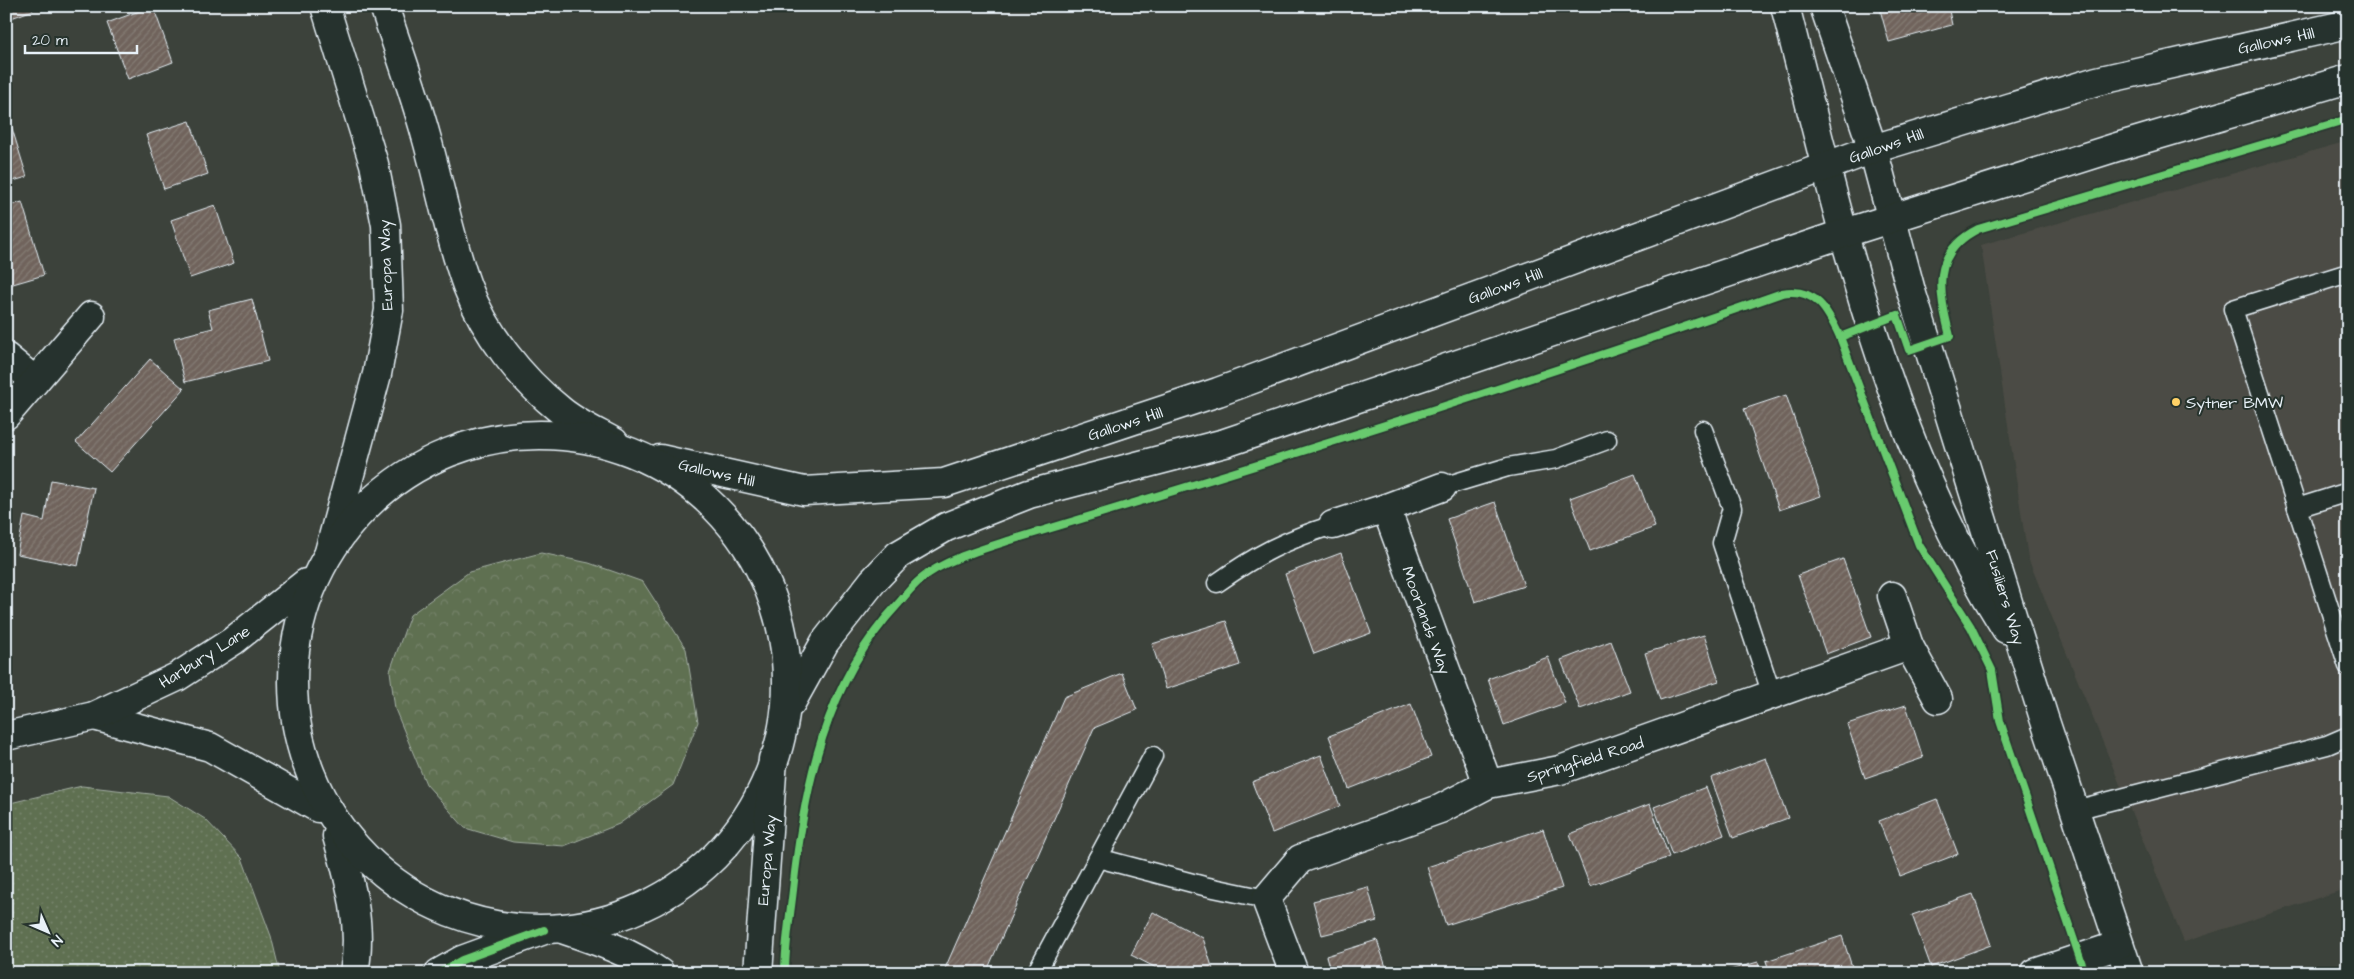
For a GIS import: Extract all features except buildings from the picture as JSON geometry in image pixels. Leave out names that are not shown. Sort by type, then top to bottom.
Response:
[{"type":"main road","name":"Europa Way","points":[[325,6],[374,164],[386,225],[389,310],[377,374],[328,554]]},
{"type":"main road","points":[[384,6],[426,135],[456,253],[478,312],[514,363],[559,410],[585,427],[622,446],[660,459],[694,481],[739,526],[758,551],[778,594],[787,633],[791,671],[791,703]]},
{"type":"main road","points":[[1785,6],[1842,234],[1895,400],[1940,509],[1974,576],[2026,662]]},
{"type":"main road","name":"Fusiliers Way","points":[[1824,6],[1873,149],[1911,291],[2026,662],[2129,973]]},
{"type":"main road","name":"Gallows Hill","points":[[660,459],[804,491],[944,483],[1218,392],[1873,149],[2097,81],[2348,24]]},
{"type":"main road","points":[[439,973],[462,960],[554,930],[615,916],[643,904],[692,871],[727,832],[756,784],[774,748],[791,703],[825,642],[874,581],[898,555],[946,527],[1028,494],[1225,443],[1842,234],[2117,147],[2348,79]]},
{"type":"main road","points":[[6,414],[91,316]]},
{"type":"main road","points":[[6,357],[35,380]]},
{"type":"main road","points":[[622,446],[527,444],[489,449],[454,458],[425,470],[390,493],[328,554],[306,583],[295,638],[290,685],[297,745],[318,808],[338,836],[377,871],[410,894],[435,905],[494,924],[554,930],[605,944],[648,964],[660,973]]},
{"type":"main road","points":[[1333,524],[1442,488]]},
{"type":"main road","name":"Moorlands Way","points":[[1386,508],[1488,784]]},
{"type":"main road","name":"Harbury Lane","points":[[6,736],[94,716],[177,677],[233,641],[306,583]]},
{"type":"main road","points":[[1892,596],[1909,646],[1938,699]]},
{"type":"main road","name":"Springfield Road","points":[[1266,899],[1300,859],[1440,809],[1488,784],[1560,770],[1909,646]]},
{"type":"main road","name":"Harbury Lane","points":[[94,716],[210,747],[318,808]]},
{"type":"main road","name":"Europa Way","points":[[758,973],[762,905],[767,869],[774,748]]},
{"type":"main road","points":[[338,836],[357,919],[358,946],[354,973]]},
{"type":"main road","points":[[1266,899],[1294,973]]},
{"type":"main road","points":[[2035,973],[2119,945]]},
{"type":"lane","points":[[2348,273],[2233,309],[2348,666]]},
{"type":"lane","points":[[1703,430],[1732,508],[1722,544],[1772,695]]},
{"type":"lane","points":[[1442,488],[1508,467],[1556,459],[1607,440]]},
{"type":"lane","points":[[2297,508],[2348,492]]},
{"type":"lane","points":[[1217,584],[1251,559],[1292,538],[1333,524]]},
{"type":"lane","points":[[2075,810],[2328,745],[2348,736]]},
{"type":"lane","points":[[1036,973],[1153,756]]},
{"type":"lane","points":[[1098,858],[1204,886],[1266,899]]},
{"type":"shaded area","name":"Sytner BMW","points":[[2348,141],[2348,888],[2184,942],[2028,558],[1981,245]]},
{"type":"green space","points":[[541,553],[589,563],[643,582],[686,649],[698,722],[673,785],[619,824],[564,846],[513,842],[465,828],[426,784],[395,709],[390,671],[410,615],[469,572]]},
{"type":"green space","points":[[82,786],[168,796],[205,819],[242,858],[271,936],[280,973],[6,973],[6,804]]},
{"type":"cycle path","points":[[785,973],[798,851],[812,775],[822,738],[852,667],[873,634],[906,594],[921,579],[940,566],[988,547],[1301,452],[1590,359],[1782,293],[1794,292],[1812,297],[1831,318],[1840,337],[1897,315],[1909,350],[1950,336],[1941,289],[1945,262],[1952,250],[1963,239],[1978,229],[2348,119]]},
{"type":"cycle path","points":[[1840,337],[1919,545],[1971,627],[1992,670],[2000,721],[2085,973]]},
{"type":"cycle path","points":[[439,973],[462,960],[544,930]]},
{"type":"place","name":"Sytner BMW","points":[[2176,402]]}]
